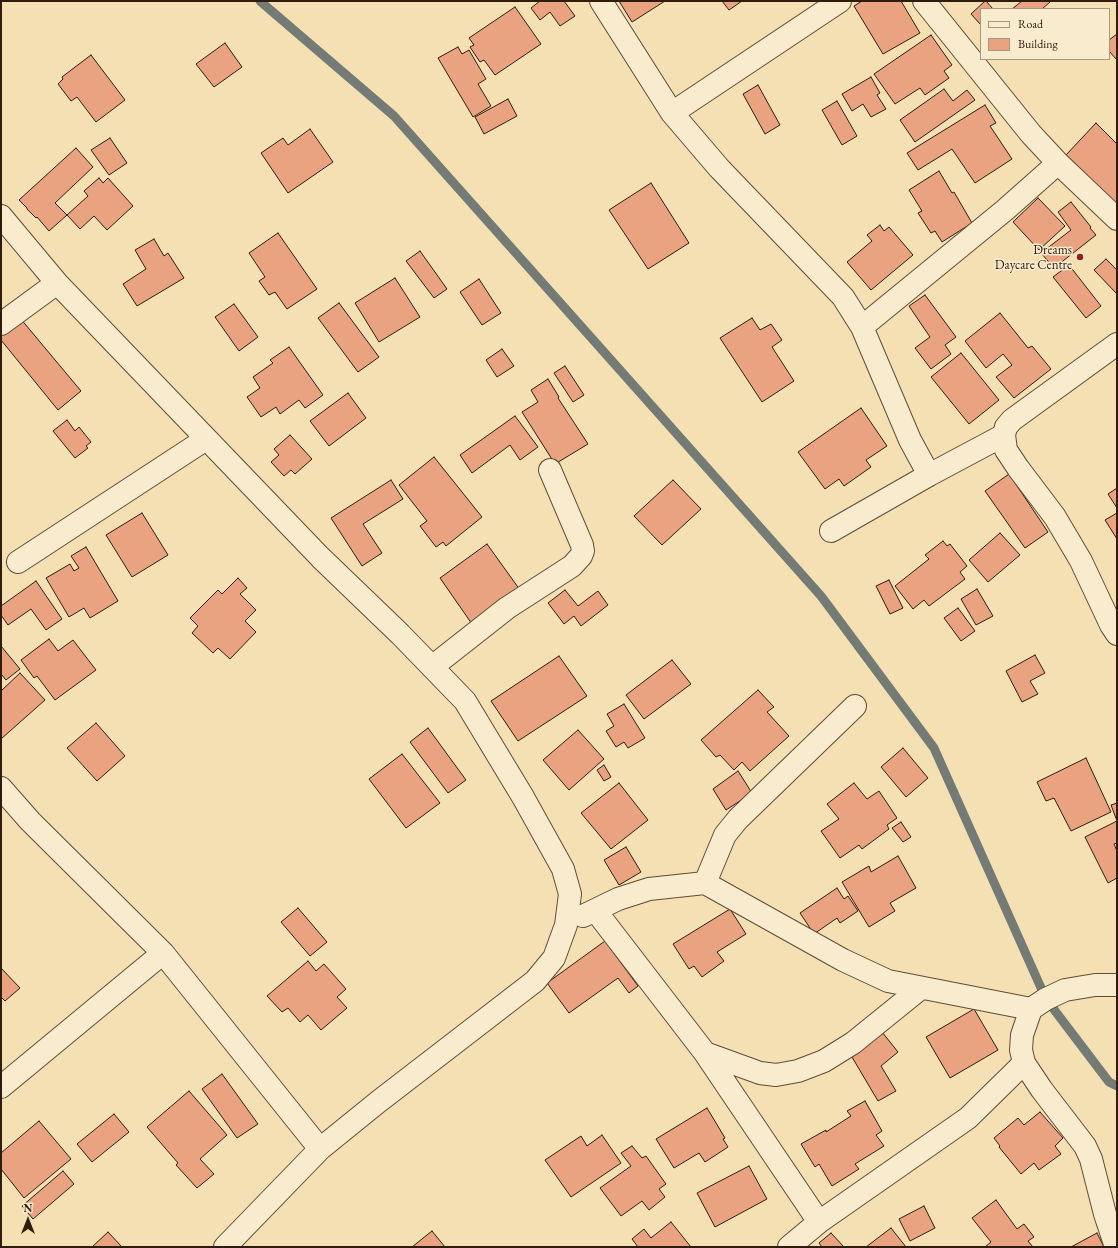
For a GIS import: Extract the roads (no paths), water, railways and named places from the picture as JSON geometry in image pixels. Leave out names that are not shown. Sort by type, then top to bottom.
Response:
[{"type":"street","points":[[601,1],[672,113],[719,168],[843,297],[862,326],[910,440],[929,475]]},
{"type":"street","points":[[672,113],[840,1]]},
{"type":"street","points":[[924,1],[1031,134],[1058,163],[1117,219]]},
{"type":"street","points":[[862,326],[1005,210],[1058,163]]},
{"type":"street","points":[[1,216],[57,283],[321,558],[400,634],[464,701],[523,797],[563,869],[570,894],[566,924],[554,958],[535,981],[378,1102],[320,1149],[224,1247]]},
{"type":"street","points":[[1,324],[57,283]]},
{"type":"street","points":[[1117,344],[1012,420],[1006,427],[1004,435],[1006,450],[1058,524],[1081,561],[1111,625],[1117,634]]},
{"type":"street","points":[[831,531],[929,475],[1004,435]]},
{"type":"street","points":[[18,562],[206,439]]},
{"type":"street","points":[[432,667],[506,608],[572,566],[581,556],[583,551],[582,545],[550,470]]},
{"type":"street","points":[[705,883],[725,835],[738,819],[855,706]]},
{"type":"street","points":[[1,788],[30,821],[162,953],[320,1149]]},
{"type":"street","points":[[566,924],[618,899],[649,889],[705,883],[865,971],[888,981],[1031,1009]]},
{"type":"street","points":[[595,910],[704,1053],[820,1222]]},
{"type":"street","points":[[1,1087],[162,953]]},
{"type":"street","points":[[1116,1247],[1105,1214],[1091,1159],[1085,1146],[1042,1090],[1024,1063],[1021,1050],[1022,1035],[1031,1009],[1046,998],[1065,990],[1095,985],[1117,985],[1117,980]]},
{"type":"street","points":[[704,1053],[760,1073],[776,1075],[798,1071],[824,1061],[853,1043],[921,988]]},
{"type":"street","points":[[789,1247],[820,1222],[968,1118],[1024,1063]]},
{"type":"waterway","points":[[260,1],[394,116],[821,596],[934,748],[1046,999],[1109,1082],[1117,1086]]},
{"type":"place","name":"Dreams Daycare Centre","points":[[1080,257]]}]
